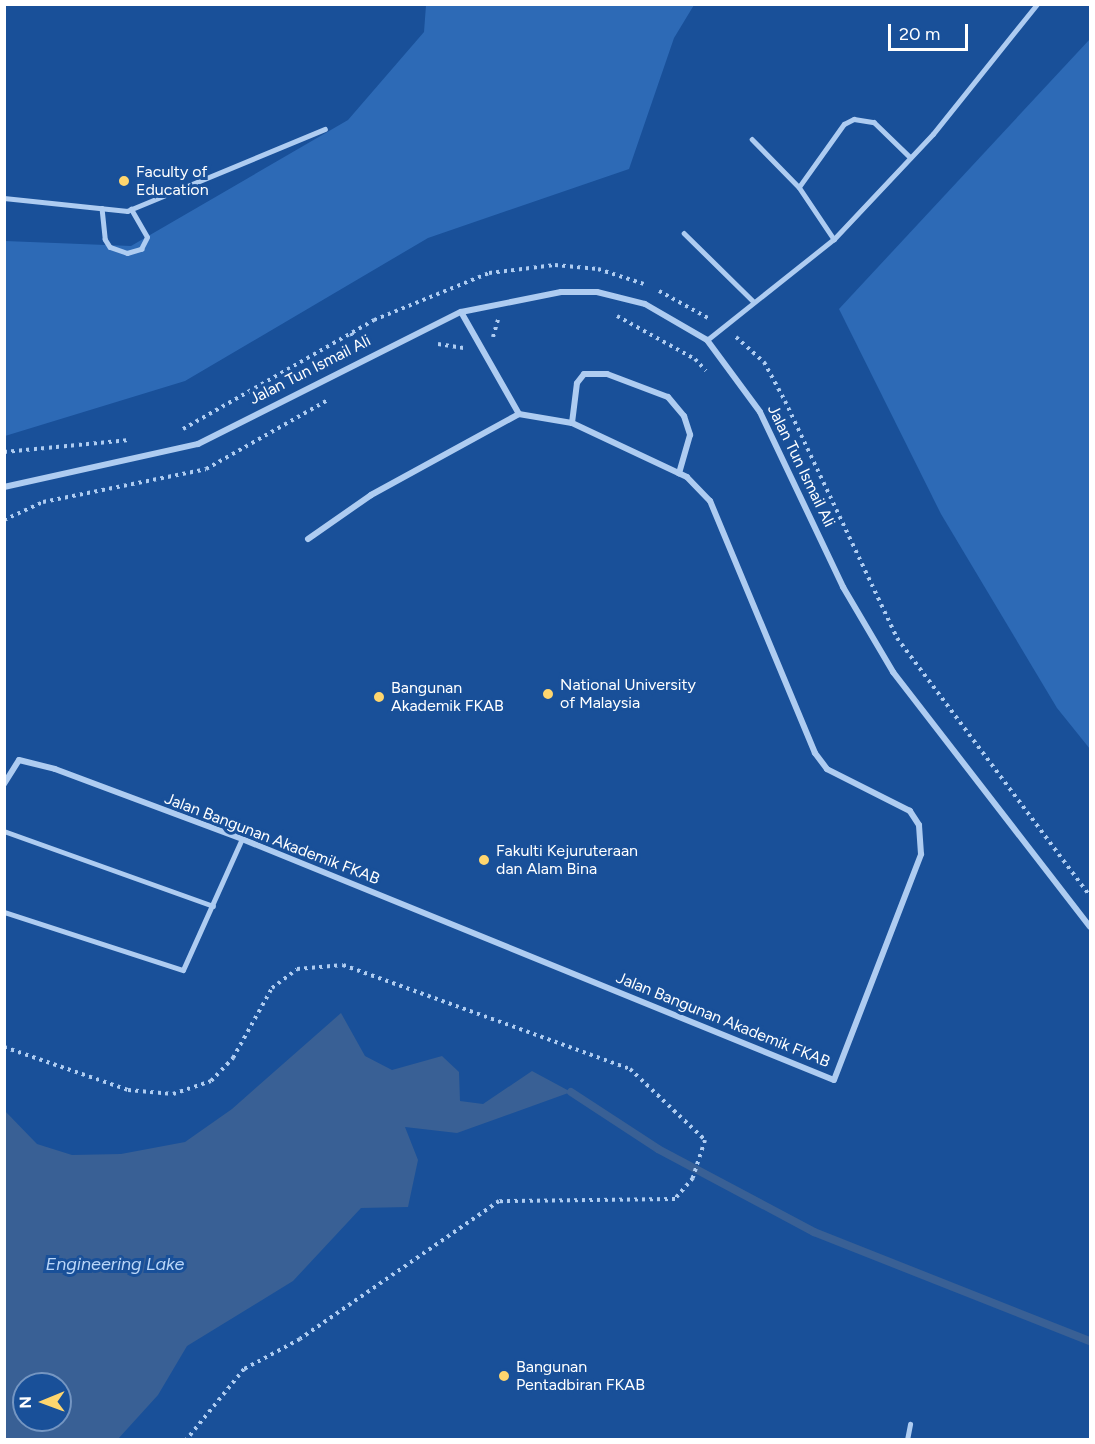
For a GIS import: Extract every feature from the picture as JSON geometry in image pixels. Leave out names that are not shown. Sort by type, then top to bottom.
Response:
[{"type":"street","name":"Jalan Tun Ismail Ali","points":[[4,487],[198,444],[461,312],[523,295],[597,292],[645,304],[706,340],[760,412],[843,588],[893,672],[1090,927]]},
{"type":"street","points":[[308,539],[371,495],[519,414],[461,312]]},
{"type":"street","points":[[572,423],[577,382],[584,374],[607,374],[668,398],[684,416],[690,435],[679,473]]},
{"type":"street","name":"Jalan Bangunan Akademik FKAB","points":[[4,784],[13,763],[28,761],[55,769],[242,839],[834,1080],[921,854],[920,825],[910,811],[827,769],[815,753],[710,501],[679,473],[572,423],[519,414]]},
{"type":"lane","points":[[706,340],[834,239],[910,157],[1037,4]]},
{"type":"lane","points":[[800,187],[844,124],[854,119],[874,122],[910,157]]},
{"type":"lane","points":[[4,198],[131,209],[325,129]]},
{"type":"lane","points":[[752,139],[800,187],[834,239]]},
{"type":"lane","points":[[102,208],[105,239],[110,247],[127,253],[141,249],[147,237],[131,209]]},
{"type":"lane","points":[[684,232],[754,302]]},
{"type":"lane","points":[[4,831],[213,906]]},
{"type":"lane","points":[[4,912],[174,971],[188,964],[242,839]]},
{"type":"lane","points":[[907,1440],[910,1424]]},
{"type":"path","points":[[174,432],[200,422],[374,320],[489,273],[555,265],[598,269],[685,302],[722,327],[769,372],[897,638],[922,676],[1090,896]]},
{"type":"path","points":[[605,312],[638,324],[695,359],[709,374]]},
{"type":"path","points":[[428,344],[456,350],[479,342],[496,335],[496,323],[506,313]]},
{"type":"path","points":[[4,520],[43,502],[207,469],[335,396]]},
{"type":"path","points":[[4,452],[143,438]]},
{"type":"path","points":[[4,1047],[128,1090],[173,1094],[211,1081],[233,1058],[272,988],[297,969],[344,965],[630,1069],[705,1140],[693,1178],[675,1199],[499,1201],[300,1339],[244,1370],[186,1440]]},
{"type":"shaded area","points":[[426,5],[694,5],[674,38],[629,169],[428,238],[185,381],[5,436],[5,241],[131,246],[348,120],[424,32]]},
{"type":"shaded area","points":[[1090,39],[1090,749],[1057,708],[941,514],[839,309]]},
{"type":"water","name":"Engineering Lake","points":[[341,1013],[365,1056],[392,1070],[442,1056],[459,1072],[460,1101],[483,1104],[532,1071],[571,1092],[457,1133],[405,1127],[418,1160],[408,1207],[361,1208],[293,1281],[187,1346],[158,1395],[118,1439],[5,1439],[5,1111],[37,1144],[72,1155],[121,1154],[185,1142],[232,1109]]},
{"type":"waterway","points":[[571,1092],[658,1149],[814,1232],[1090,1341]]},
{"type":"place","name":"Faculty of Education","points":[[124,181]]},
{"type":"place","name":"National University of Malaysia","points":[[548,694]]},
{"type":"place","name":"Bangunan Akademik FKAB","points":[[379,697]]},
{"type":"place","name":"Fakulti Kejuruteraan dan Alam Bina","points":[[484,860]]},
{"type":"place","name":"Bangunan Pentadbiran FKAB","points":[[504,1376]]}]
